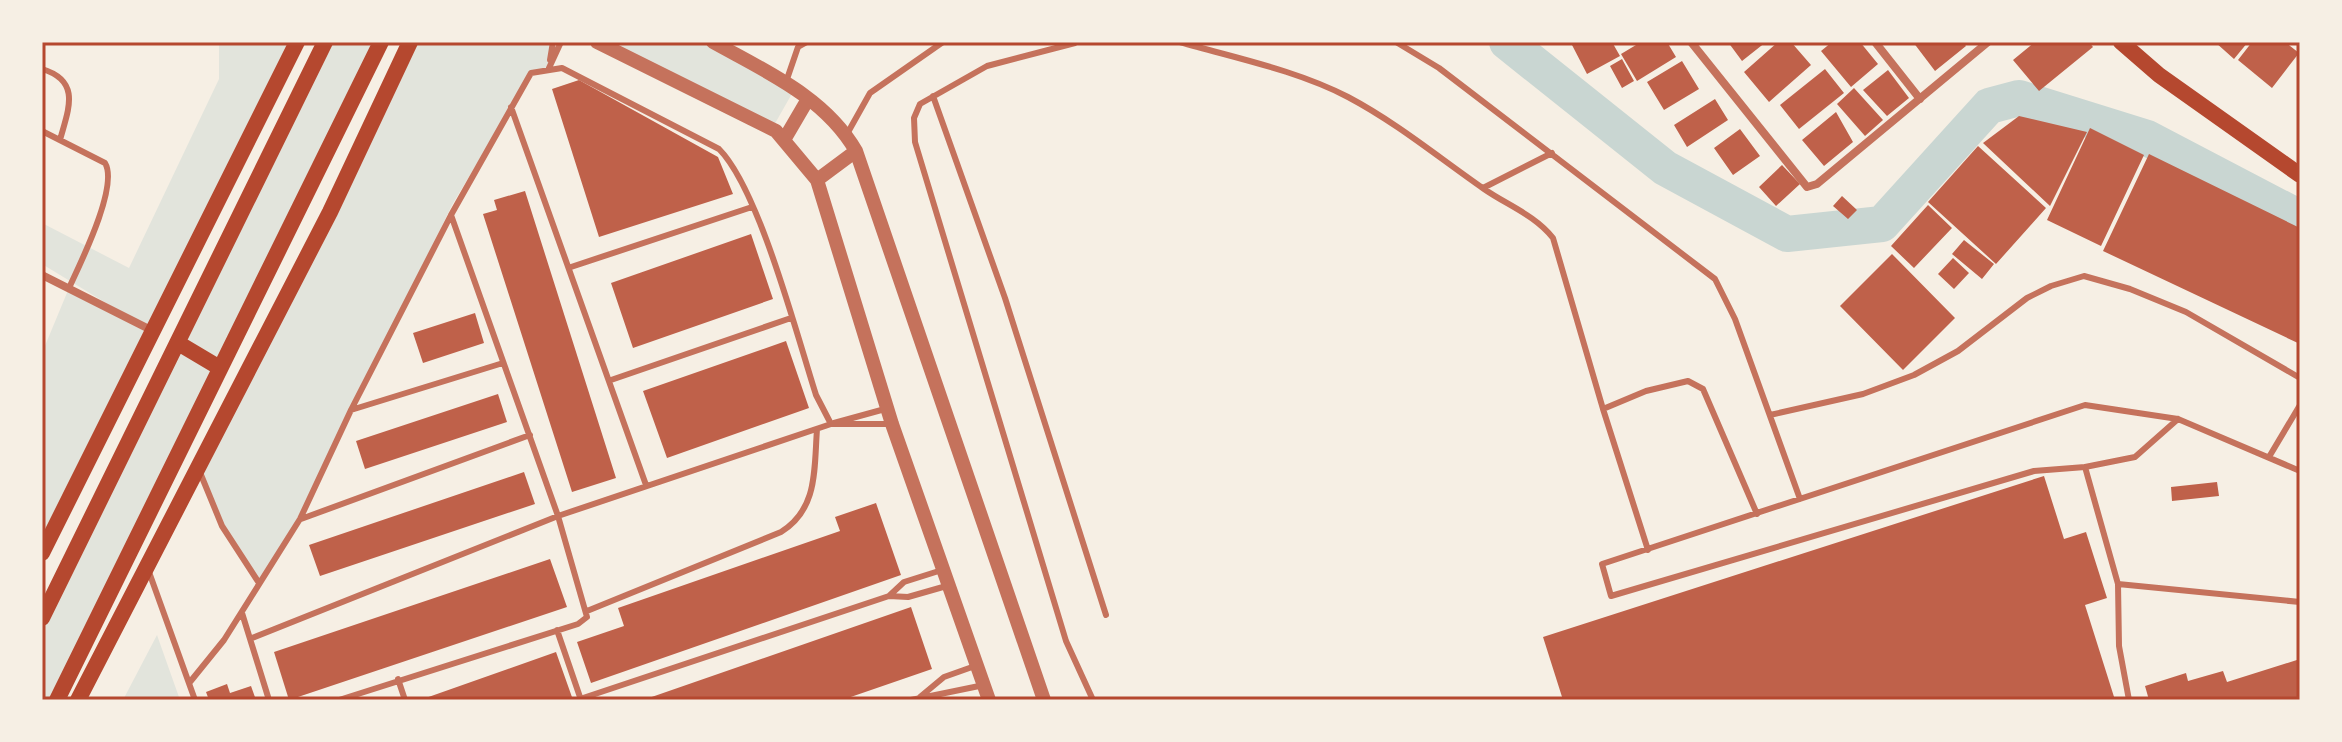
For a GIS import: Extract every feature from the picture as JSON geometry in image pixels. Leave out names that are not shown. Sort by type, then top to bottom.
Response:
[{"type":"main road","points":[[42,553],[297,42]]},
{"type":"main road","points":[[42,618],[47,596],[178,343],[325,42]]},
{"type":"main road","points":[[57,700],[381,42]]},
{"type":"main road","points":[[78,700],[330,212],[410,42]]},
{"type":"main road","points":[[2121,42],[2159,75],[2300,175]]},
{"type":"main road","points":[[353,97],[377,107]]},
{"type":"main road","points":[[178,343],[220,368]]},
{"type":"main road","points":[[93,627],[112,636]]},
{"type":"street","points":[[597,42],[776,131],[817,180],[887,409],[989,700]]},
{"type":"street","points":[[713,42],[786,82],[847,135],[856,151],[1044,700]]},
{"type":"street","points":[[1691,42],[1807,187],[1817,184],[1988,42]]},
{"type":"street","points":[[1875,42],[1920,99]]},
{"type":"street","points":[[784,140],[808,99]]},
{"type":"street","points":[[817,180],[856,151]]},
{"type":"street","points":[[42,275],[154,331]]},
{"type":"lane","points":[[549,68],[553,42]]},
{"type":"lane","points":[[549,68],[561,42]]},
{"type":"lane","points":[[786,82],[798,47],[807,42]]},
{"type":"lane","points":[[847,135],[870,93],[943,42]]},
{"type":"lane","points":[[1180,42],[1297,76],[1346,96],[1416,138],[1483,188],[1543,225],[1553,238],[1648,550]]},
{"type":"lane","points":[[1396,42],[1439,68],[1715,279],[1735,319],[1800,499]]},
{"type":"lane","points":[[1075,43],[987,66],[920,104],[914,118],[915,142],[1066,641],[1093,700]]},
{"type":"lane","points":[[190,682],[242,613],[300,519],[351,410],[451,215],[531,73],[562,68],[719,149],[734,167],[752,207],[816,395],[831,424]]},
{"type":"lane","points":[[42,69],[55,73],[66,85],[70,99],[60,140]]},
{"type":"lane","points":[[933,96],[1005,298],[1106,615]]},
{"type":"lane","points":[[511,107],[571,267],[646,485]]},
{"type":"lane","points":[[42,131],[105,163],[110,176],[99,216],[69,288]]},
{"type":"lane","points":[[1483,188],[1552,153]]},
{"type":"lane","points":[[571,267],[752,207]]},
{"type":"lane","points":[[339,700],[557,630],[584,620],[587,611],[558,516],[451,215]]},
{"type":"lane","points":[[1770,415],[1863,394],[1914,375],[1958,351],[2027,298],[2051,286],[2084,276],[2130,289],[2186,312],[2300,378]]},
{"type":"lane","points":[[611,380],[791,318]]},
{"type":"lane","points":[[351,410],[503,363]]},
{"type":"lane","points":[[1603,409],[1646,391],[1688,381],[1703,389],[1757,514]]},
{"type":"lane","points":[[2178,419],[2135,457],[2085,467],[2034,471],[1611,596],[1602,564],[2085,405],[2178,419],[2300,471]]},
{"type":"lane","points":[[2269,457],[2300,405]]},
{"type":"lane","points":[[252,638],[558,516],[831,424],[887,409]]},
{"type":"lane","points":[[831,424],[866,427],[892,424]]},
{"type":"lane","points":[[587,611],[781,532],[800,520],[811,488],[817,429]]},
{"type":"lane","points":[[300,519],[530,435]]},
{"type":"lane","points":[[2085,467],[2118,584],[2119,646],[2129,700]]},
{"type":"lane","points":[[198,468],[222,526],[259,583]]},
{"type":"lane","points":[[147,567],[195,700]]},
{"type":"lane","points":[[889,596],[904,582],[945,570]]},
{"type":"lane","points":[[2118,584],[2300,602]]},
{"type":"lane","points":[[557,630],[580,699],[889,596],[908,597],[950,585]]},
{"type":"lane","points":[[242,613],[269,700]]},
{"type":"lane","points":[[920,697],[944,677],[977,666]]},
{"type":"lane","points":[[398,679],[405,700]]},
{"type":"lane","points":[[911,700],[984,685]]},
{"type":"lane","points":[[1290,700],[1317,700]]},
{"type":"shaded area","points":[[219,42],[296,42],[42,559],[42,353],[69,288],[139,323],[42,264],[42,223],[129,268],[219,79]]},
{"type":"shaded area","points":[[325,42],[381,42],[57,700],[42,700],[42,618]]},
{"type":"shaded area","points":[[410,42],[552,42],[548,67],[531,73],[452,205],[300,519],[259,583],[222,526],[198,468]]},
{"type":"shaded area","points":[[600,42],[712,42],[794,90],[773,127]]},
{"type":"shaded area","points":[[157,635],[180,700],[123,700]]},
{"type":"building","points":[[1578,42],[1612,42],[1620,56],[1587,74],[1572,45]]},
{"type":"building","points":[[1641,42],[1667,42],[1676,57],[1637,81],[1621,54]]},
{"type":"building","points":[[1728,42],[1766,42],[1742,61]]},
{"type":"building","points":[[1778,42],[1791,42],[1811,65],[1769,102],[1744,72]]},
{"type":"building","points":[[1832,42],[1860,42],[1878,64],[1851,87],[1821,51]]},
{"type":"building","points":[[1913,42],[1963,42],[1966,46],[1935,71]]},
{"type":"building","points":[[2035,42],[2089,42],[2093,47],[2039,91],[2013,60]]},
{"type":"building","points":[[2215,42],[2248,42],[2234,59]]},
{"type":"building","points":[[2252,42],[2285,42],[2299,53],[2272,88],[2238,60]]},
{"type":"building","points":[[1622,59],[1634,81],[1622,88],[1610,66]]},
{"type":"building","points":[[1682,61],[1699,89],[1664,110],[1647,82]]},
{"type":"building","points":[[1825,69],[1844,93],[1799,129],[1780,105]]},
{"type":"building","points":[[1888,70],[1909,98],[1887,116],[1863,90]]},
{"type":"building","points":[[579,80],[718,157],[733,194],[599,237],[552,89]]},
{"type":"building","points":[[1854,88],[1883,120],[1865,136],[1837,104]]},
{"type":"building","points":[[1715,99],[1728,120],[1687,147],[1674,125]]},
{"type":"building","points":[[1836,112],[1853,142],[1824,166],[1802,140]]},
{"type":"building","points":[[2019,116],[2087,132],[2050,206],[1983,143]]},
{"type":"building","points":[[2090,128],[2144,155],[2101,246],[2047,220]]},
{"type":"building","points":[[1740,129],[1760,156],[1733,175],[1714,148]]},
{"type":"building","points":[[1978,146],[2046,208],[1996,264],[1928,202]]},
{"type":"building","points":[[2149,154],[2300,228],[2300,344],[2103,251]]},
{"type":"building","points":[[1782,165],[1800,184],[1776,206],[1759,187]]},
{"type":"building","points":[[525,191],[616,478],[572,492],[483,214],[497,210],[494,200]]},
{"type":"building","points":[[1842,196],[1857,210],[1848,219],[1833,206]]},
{"type":"building","points":[[1928,205],[1952,228],[1914,268],[1891,246]]},
{"type":"building","points":[[751,234],[773,299],[633,348],[611,283]]},
{"type":"building","points":[[1964,240],[1994,264],[1982,279],[1952,254]]},
{"type":"building","points":[[1892,254],[1955,318],[1903,370],[1840,306]]},
{"type":"building","points":[[1953,258],[1969,273],[1954,289],[1938,274]]},
{"type":"building","points":[[475,313],[484,343],[423,363],[413,333]]},
{"type":"building","points":[[786,341],[809,408],[667,458],[643,391]]},
{"type":"building","points":[[498,394],[507,422],[365,469],[356,441]]},
{"type":"building","points":[[524,472],[535,504],[320,576],[309,545]]},
{"type":"building","points":[[2044,476],[2064,539],[2086,532],[2107,598],[2085,605],[2115,700],[1563,700],[1543,637]]},
{"type":"building","points":[[2217,482],[2219,496],[2172,501],[2171,487]]},
{"type":"building","points":[[876,503],[901,575],[591,683],[577,642],[624,626],[618,608],[840,531],[835,517]]},
{"type":"building","points":[[550,559],[567,607],[289,700],[274,652]]},
{"type":"building","points":[[911,607],[932,669],[842,700],[643,700]]},
{"type":"building","points":[[556,652],[573,700],[420,700]]},
{"type":"building","points":[[2300,659],[2300,700],[2149,700],[2145,686],[2186,673],[2188,681],[2223,671],[2227,682]]},
{"type":"building","points":[[227,684],[230,693],[251,686],[256,700],[209,700],[206,692]]},
{"type":"waterway","points":[[1507,42],[1665,168],[1787,234],[1882,224],[1989,106],[2019,98],[2147,138],[2300,218]]}]
